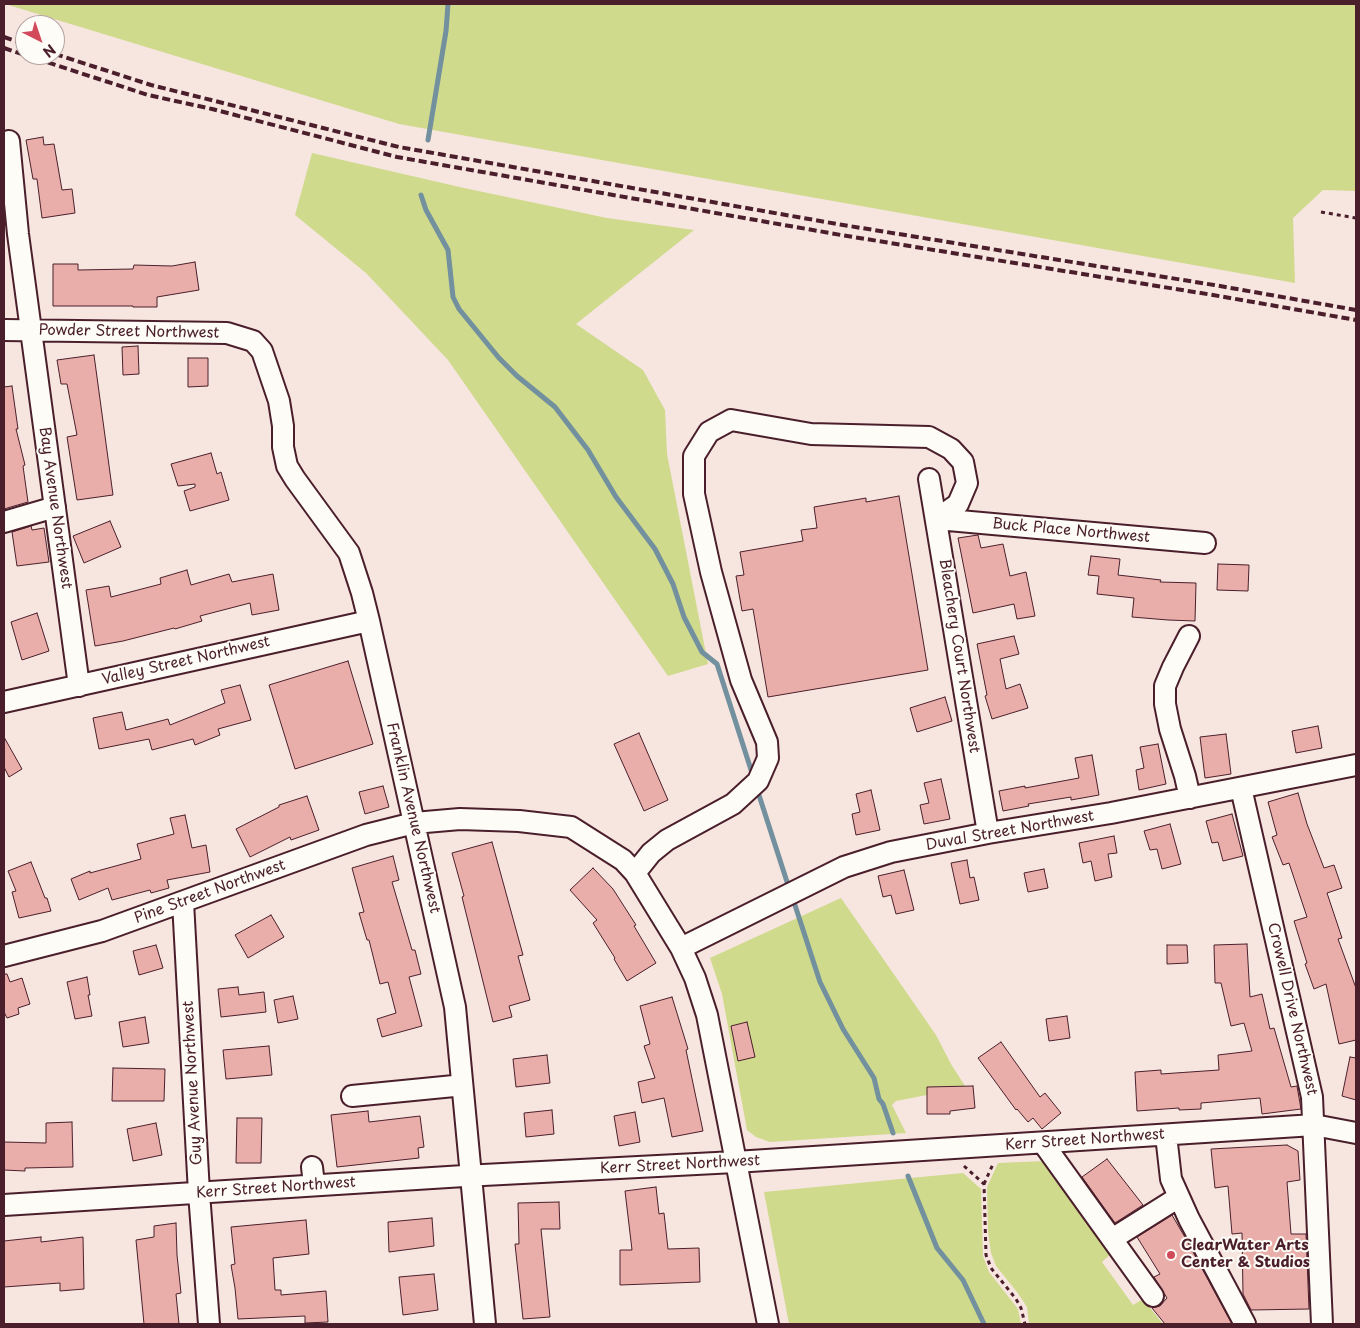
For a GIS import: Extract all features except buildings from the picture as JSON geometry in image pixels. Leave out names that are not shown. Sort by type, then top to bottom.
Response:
[{"type":"street","name":"Bay Avenue Northwest","points":[[9,141],[18,234],[79,686]]},
{"type":"street","name":"Powder Street Northwest","points":[[4,330],[227,333],[253,342]]},
{"type":"street","name":"Franklin Avenue Northwest","points":[[253,342],[262,351],[279,401],[283,426],[283,447],[287,466],[350,553],[369,620],[455,1007],[485,1324]]},
{"type":"street","points":[[635,873],[651,853],[667,840],[733,804],[758,781],[768,758],[767,742],[742,680],[711,572],[694,494],[694,456],[709,432],[731,420],[811,434],[929,437],[951,448],[963,462],[967,483],[958,504],[937,519]]},
{"type":"street","name":"Bleachery Court Northwest","points":[[929,479],[988,833]]},
{"type":"street","points":[[4,522],[55,507]]},
{"type":"street","name":"Buck Place Northwest","points":[[937,519],[1205,543]]},
{"type":"street","name":"Valley Street Northwest","points":[[4,702],[369,620]]},
{"type":"street","points":[[1189,636],[1165,686],[1165,704],[1170,729],[1190,798]]},
{"type":"street","name":"Duval Street Northwest","points":[[681,948],[844,867],[891,852],[988,833],[1111,813],[1356,765]]},
{"type":"street","name":"Crowell Drive Northwest","points":[[1241,788],[1312,1097],[1322,1324]]},
{"type":"street","name":"Pine Street Northwest","points":[[4,956],[102,931],[366,835],[414,823],[460,819],[519,821],[571,827],[623,860],[635,873],[681,948],[695,978],[707,1015],[768,1324]]},
{"type":"street","name":"Guy Avenue Northwest","points":[[183,902],[198,1193],[209,1324]]},
{"type":"street","points":[[352,1096],[454,1086]]},
{"type":"street","name":"Kerr Street Northwest","points":[[4,1205],[198,1193],[313,1176],[471,1175],[735,1162],[1314,1126],[1356,1133]]},
{"type":"street","points":[[1166,1135],[1170,1179],[1245,1324]]},
{"type":"street","points":[[1042,1143],[1153,1296]]},
{"type":"street","points":[[1112,1239],[1179,1197]]},
{"type":"path","points":[[1321,212],[1356,218]]},
{"type":"path","points":[[994,1162],[984,1184],[986,1255],[991,1268],[1016,1299],[1021,1308],[1025,1324]]},
{"type":"path","points":[[963,1165],[984,1184]]},
{"type":"green space","points":[[5,4],[1356,4],[1356,191],[1323,190],[1293,218],[1295,283],[399,124],[65,22],[65,15],[41,15]]},
{"type":"green space","points":[[312,153],[607,218],[694,230],[576,324],[643,370],[665,410],[667,454],[708,664],[668,676],[448,360],[366,273],[295,215]]},
{"type":"green space","points":[[841,898],[936,1035],[965,1086],[927,1087],[927,1095],[896,1101],[892,1105],[906,1133],[770,1142],[756,1137],[747,1130],[722,994],[710,958]]},
{"type":"green space","points":[[1045,1161],[1113,1252],[1102,1262],[1133,1305],[1143,1299],[1163,1324],[1029,1324],[1027,1307],[996,1266],[991,1253],[988,1232],[987,1187],[998,1163]]},
{"type":"green space","points":[[963,1173],[981,1189],[983,1256],[989,1272],[1018,1309],[1021,1324],[789,1324],[764,1192]]},
{"type":"waterway","points":[[428,140],[446,31],[448,4]]},
{"type":"waterway","points":[[421,195],[426,210],[448,250],[453,297],[459,309],[499,358],[517,376],[555,407],[588,450],[616,497],[655,549],[673,584],[684,617],[702,652],[717,664],[753,776]]},
{"type":"waterway","points":[[757,789],[789,888]]},
{"type":"waterway","points":[[793,899],[820,982],[843,1029],[874,1078],[879,1099],[883,1104],[893,1133]]},
{"type":"waterway","points":[[908,1176],[937,1248],[963,1280],[984,1324]]},
{"type":"railway","points":[[4,37],[15,41]]},
{"type":"railway","points":[[4,48],[15,52]]},
{"type":"railway","points":[[65,57],[151,85],[399,147],[843,225],[1356,310]]},
{"type":"railway","points":[[56,65],[148,95],[212,109],[397,157],[841,235],[1356,320]]},
{"type":"place","name":"ClearWater Arts Center & Studios","points":[[1171,1255]]}]
